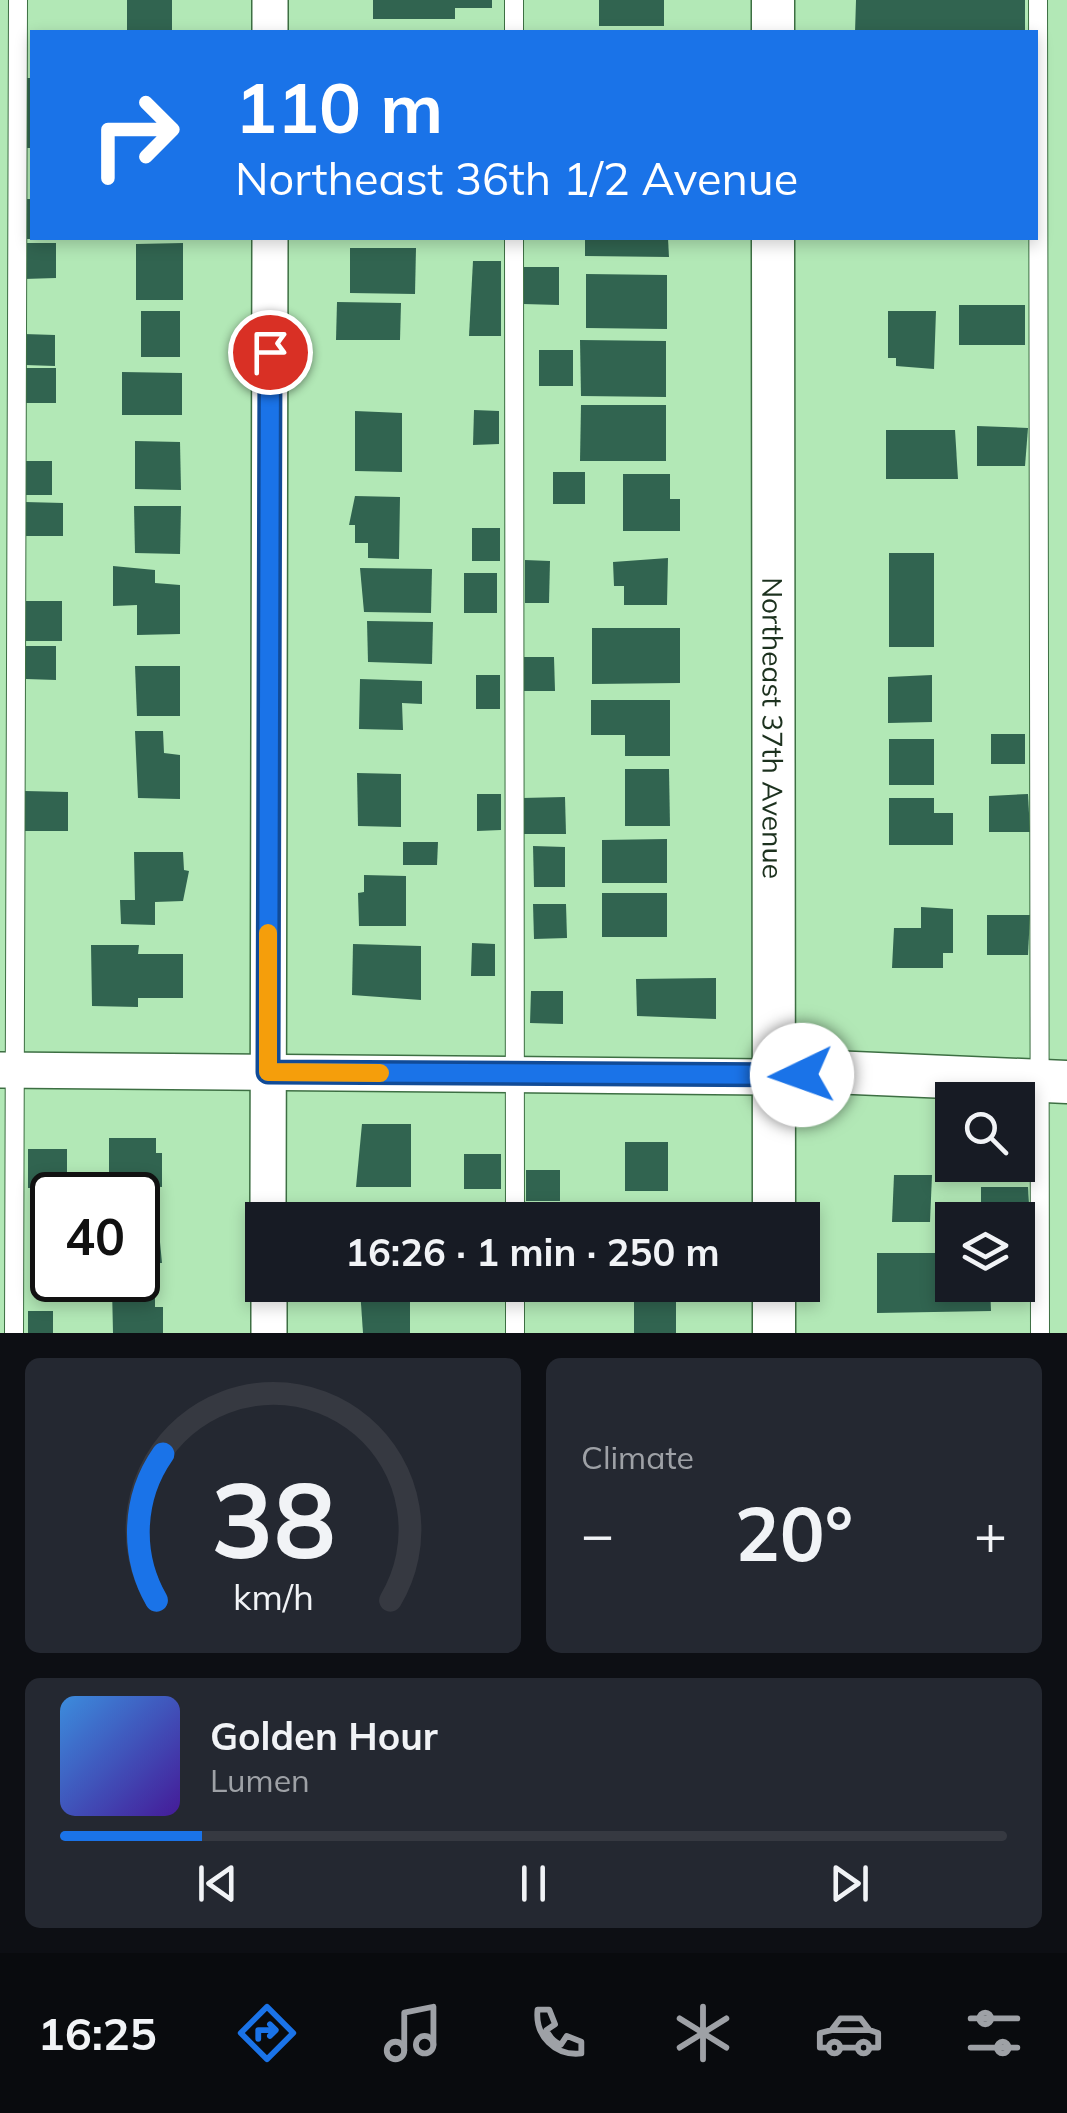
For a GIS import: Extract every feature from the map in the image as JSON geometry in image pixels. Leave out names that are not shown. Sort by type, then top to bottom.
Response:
[{"type":"street","points":[[270,0],[270,30]]},
{"type":"street","points":[[772,0],[773,30]]},
{"type":"street","points":[[268,1202],[270,240]]},
{"type":"street","name":"Northeast 37th Avenue","points":[[773,240],[774,1202]]},
{"type":"street","points":[[6,1070],[774,1077],[831,1072],[1053,1082]]},
{"type":"street","points":[[268,1302],[269,1333]]},
{"type":"street","points":[[774,1302],[774,1333]]},
{"type":"lane","points":[[14,1333],[6,1070],[18,0]]},
{"type":"lane","points":[[514,0],[514,30]]},
{"type":"lane","points":[[1038,0],[1053,1082],[1040,1333]]},
{"type":"lane","points":[[514,240],[515,1202]]},
{"type":"lane","points":[[515,1302],[515,1333]]},
{"type":"building","points":[[127,0],[172,0],[172,30],[127,30]]},
{"type":"building","points":[[373,0],[492,0],[492,8],[455,8],[455,19],[373,19]]},
{"type":"building","points":[[599,0],[664,0],[664,26],[599,26]]},
{"type":"building","points":[[856,0],[1025,0],[1025,30],[855,30]]},
{"type":"building","points":[[24,78],[30,78],[30,148],[24,148]]},
{"type":"building","points":[[24,199],[30,199],[30,239],[25,239]]},
{"type":"building","points":[[585,240],[668,240],[669,257],[585,256]]},
{"type":"building","points":[[24,243],[56,243],[56,278],[24,279]]},
{"type":"building","points":[[183,243],[183,300],[136,300],[136,244]]},
{"type":"building","points":[[350,248],[416,248],[415,294],[350,293]]},
{"type":"building","points":[[473,261],[501,261],[501,336],[469,336]]},
{"type":"building","points":[[523,267],[559,267],[559,305],[523,304]]},
{"type":"building","points":[[586,274],[667,275],[667,329],[586,328]]},
{"type":"building","points":[[337,302],[401,303],[400,340],[336,340]]},
{"type":"building","points":[[959,305],[1025,305],[1025,345],[959,345]]},
{"type":"building","points":[[141,311],[180,311],[180,357],[141,357]]},
{"type":"building","points":[[888,311],[936,311],[934,369],[896,366],[896,358],[888,358]]},
{"type":"building","points":[[24,334],[55,335],[55,366],[25,365]]},
{"type":"building","points":[[580,340],[666,341],[666,397],[581,396]]},
{"type":"building","points":[[539,350],[573,350],[573,386],[539,386]]},
{"type":"building","points":[[24,368],[56,368],[56,403],[25,403]]},
{"type":"building","points":[[122,372],[182,373],[182,415],[122,415]]},
{"type":"building","points":[[581,405],[666,405],[666,461],[580,461]]},
{"type":"building","points":[[474,410],[499,411],[499,444],[473,445]]},
{"type":"building","points":[[355,411],[402,413],[402,472],[355,471]]},
{"type":"building","points":[[977,426],[1028,428],[1025,466],[977,466]]},
{"type":"building","points":[[886,430],[955,430],[958,479],[886,479]]},
{"type":"building","points":[[135,441],[180,442],[181,490],[135,489]]},
{"type":"building","points":[[25,461],[52,461],[52,495],[25,495]]},
{"type":"building","points":[[553,472],[585,472],[585,504],[553,504]]},
{"type":"building","points":[[623,474],[670,474],[670,499],[680,499],[680,531],[623,531]]},
{"type":"building","points":[[355,496],[400,497],[399,559],[368,558],[368,543],[355,543],[355,525],[349,525]]},
{"type":"building","points":[[25,502],[63,503],[63,536],[26,536]]},
{"type":"building","points":[[134,506],[181,506],[180,554],[135,553]]},
{"type":"building","points":[[472,528],[500,528],[500,561],[472,561]]},
{"type":"building","points":[[889,553],[934,553],[934,647],[889,647]]},
{"type":"building","points":[[668,558],[667,605],[624,605],[624,586],[614,586],[613,562]]},
{"type":"building","points":[[525,560],[550,561],[549,603],[525,603]]},
{"type":"building","points":[[113,566],[155,570],[155,583],[180,585],[180,634],[137,635],[137,605],[113,606]]},
{"type":"building","points":[[360,568],[432,569],[431,613],[364,612]]},
{"type":"building","points":[[464,573],[497,573],[497,613],[464,613]]},
{"type":"building","points":[[24,601],[62,601],[62,641],[24,641]]},
{"type":"building","points":[[367,621],[433,622],[432,664],[368,662]]},
{"type":"building","points":[[592,628],[680,628],[680,683],[592,684]]},
{"type":"building","points":[[26,646],[56,646],[56,680],[26,679]]},
{"type":"building","points":[[524,657],[554,657],[555,691],[524,691]]},
{"type":"building","points":[[135,666],[180,666],[180,716],[137,716]]},
{"type":"building","points":[[476,675],[500,675],[500,709],[476,709]]},
{"type":"building","points":[[932,675],[932,722],[888,723],[888,677]]},
{"type":"building","points":[[360,679],[422,681],[422,704],[402,703],[403,730],[359,729]]},
{"type":"building","points":[[591,700],[670,700],[670,756],[625,756],[625,735],[591,735]]},
{"type":"building","points":[[135,731],[163,731],[164,753],[180,755],[180,799],[138,798]]},
{"type":"building","points":[[991,734],[1025,734],[1025,764],[991,764]]},
{"type":"building","points":[[889,739],[934,739],[934,785],[889,785]]},
{"type":"building","points":[[625,769],[669,769],[670,826],[625,826]]},
{"type":"building","points":[[357,773],[401,774],[401,827],[358,826]]},
{"type":"building","points":[[25,791],[68,792],[68,831],[25,831]]},
{"type":"building","points":[[477,794],[501,794],[501,830],[477,831]]},
{"type":"building","points":[[1028,794],[1030,832],[989,832],[989,796]]},
{"type":"building","points":[[565,797],[566,834],[523,834],[522,798]]},
{"type":"building","points":[[889,798],[934,798],[934,813],[953,813],[953,845],[889,845]]},
{"type":"building","points":[[667,839],[667,883],[602,883],[602,840]]},
{"type":"building","points":[[403,842],[438,842],[437,865],[403,865]]},
{"type":"building","points":[[533,846],[565,847],[565,887],[534,887]]},
{"type":"building","points":[[134,852],[183,852],[184,870],[189,871],[183,901],[155,902],[155,925],[121,924],[120,900],[135,900]]},
{"type":"building","points":[[364,875],[406,876],[406,926],[359,926],[358,893],[364,892]]},
{"type":"building","points":[[602,893],[667,893],[667,937],[602,937]]},
{"type":"building","points":[[533,904],[566,904],[567,938],[534,939]]},
{"type":"building","points":[[921,907],[953,909],[953,953],[943,953],[943,968],[892,968],[894,928],[921,928]]},
{"type":"building","points":[[987,915],[1030,915],[1028,955],[987,955]]},
{"type":"building","points":[[472,943],[495,944],[495,976],[471,976]]},
{"type":"building","points":[[353,944],[421,946],[421,1000],[352,995]]},
{"type":"building","points":[[91,945],[139,945],[138,954],[183,954],[183,998],[138,998],[138,1007],[92,1006]]},
{"type":"building","points":[[716,978],[716,1019],[637,1016],[636,979]]},
{"type":"building","points":[[531,991],[563,991],[563,1024],[530,1023]]},
{"type":"building","points":[[362,1124],[411,1124],[411,1187],[356,1187]]},
{"type":"building","points":[[109,1138],[156,1138],[156,1153],[162,1153],[162,1187],[160,1172],[109,1172]]},
{"type":"building","points":[[625,1142],[668,1142],[668,1191],[625,1191]]},
{"type":"building","points":[[28,1149],[67,1149],[67,1172],[30,1172],[28,1188]]},
{"type":"building","points":[[464,1154],[501,1154],[501,1189],[464,1189]]},
{"type":"building","points":[[526,1170],[560,1170],[560,1201],[526,1201]]},
{"type":"building","points":[[894,1175],[932,1175],[930,1222],[892,1222]]},
{"type":"building","points":[[981,1187],[1028,1187],[1029,1202],[981,1202]]},
{"type":"building","points":[[877,1253],[935,1253],[935,1302],[991,1302],[991,1311],[877,1313]]},
{"type":"building","points":[[112,1302],[155,1302],[155,1307],[163,1307],[163,1333],[113,1333]]},
{"type":"building","points":[[361,1302],[410,1302],[410,1333],[363,1333]]},
{"type":"building","points":[[634,1302],[676,1302],[676,1333],[634,1333]]},
{"type":"building","points":[[28,1311],[53,1311],[53,1333],[28,1333]]},
{"type":"slow traffic","points":[[268,933],[268,1072],[380,1073]]},
{"type":"route","points":[[270,352],[268,1072],[802,1075]]}]
